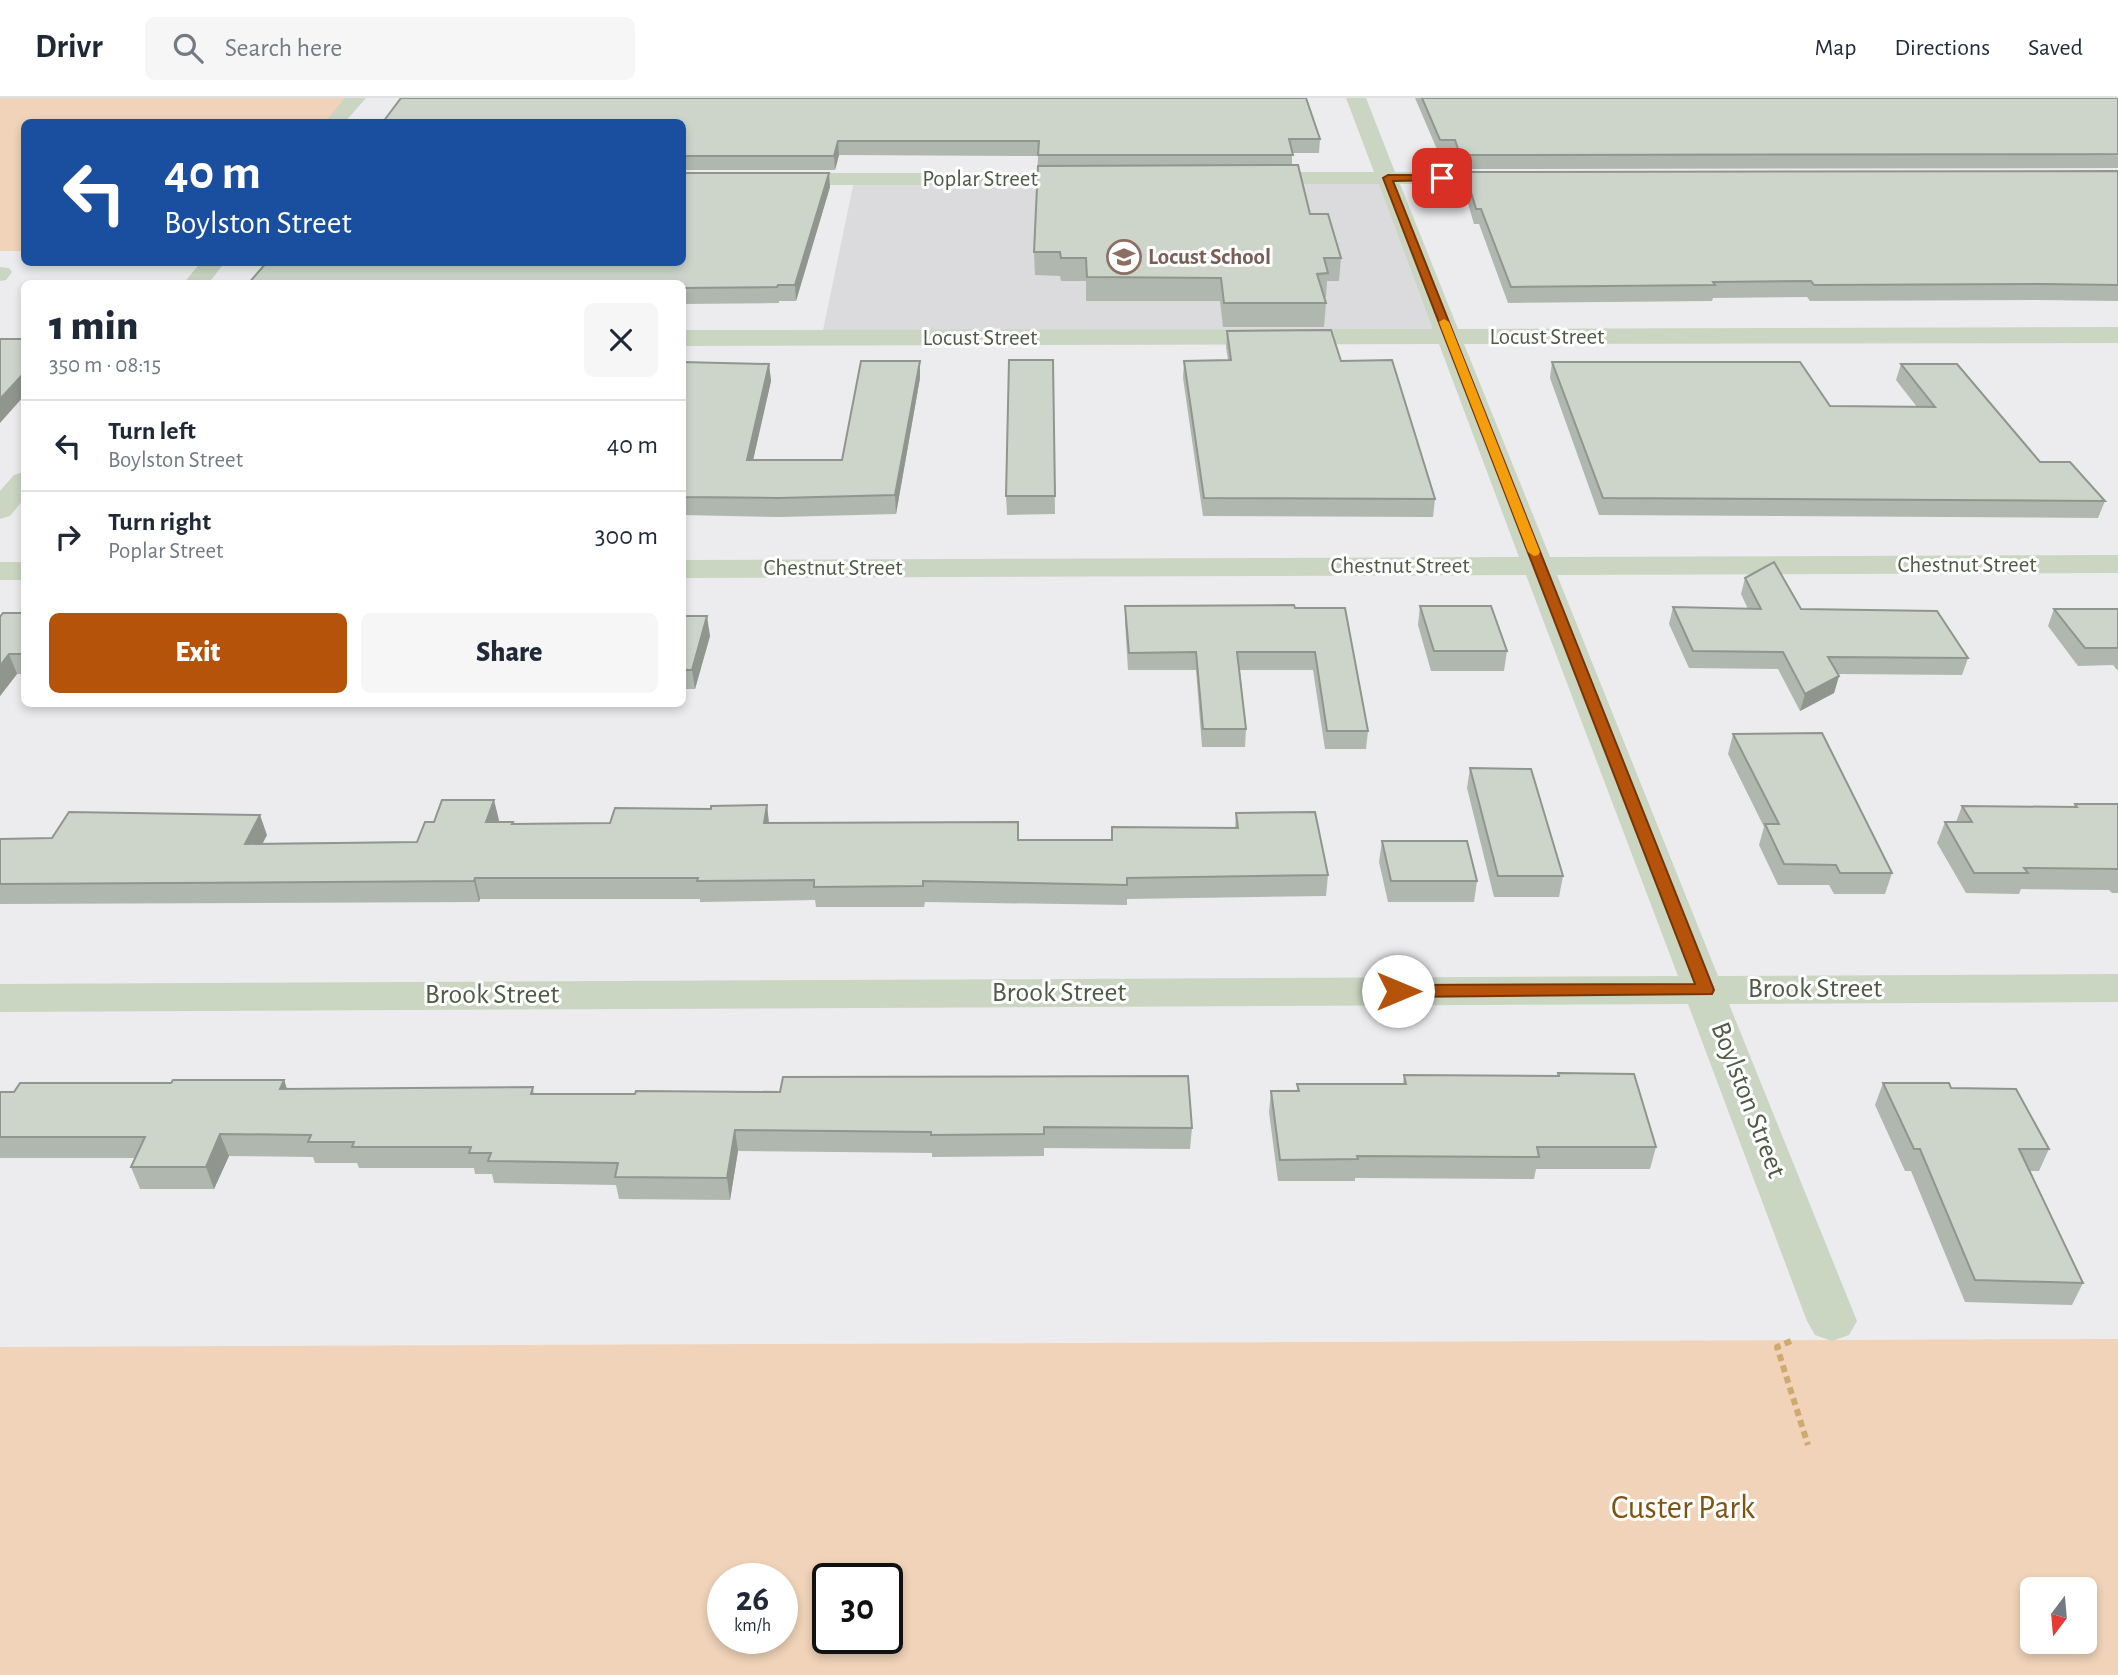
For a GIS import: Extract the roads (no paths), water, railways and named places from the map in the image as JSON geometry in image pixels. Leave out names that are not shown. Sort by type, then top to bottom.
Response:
[{"type":"street","points":[[338,119],[356,98]]},
{"type":"street","name":"Boylston Street","points":[[1356,98],[1706,990],[1832,1321]]},
{"type":"street","name":"Poplar Street","points":[[686,179],[1111,178]]},
{"type":"street","points":[[1222,178],[1539,178]]},
{"type":"street","points":[[198,280],[211,266]]},
{"type":"street","name":"Locust Street","points":[[686,338],[2118,335]]},
{"type":"street","points":[[0,510],[21,485]]},
{"type":"street","name":"Chestnut Street","points":[[686,569],[2118,564]]},
{"type":"street","points":[[0,571],[21,571]]},
{"type":"street","name":"Brook Street","points":[[0,998],[2118,988]]},
{"type":"place","name":"Locust School","points":[[1124,257]]},
{"type":"park label","name":"Custer Park","points":[[1683,1508]]}]
